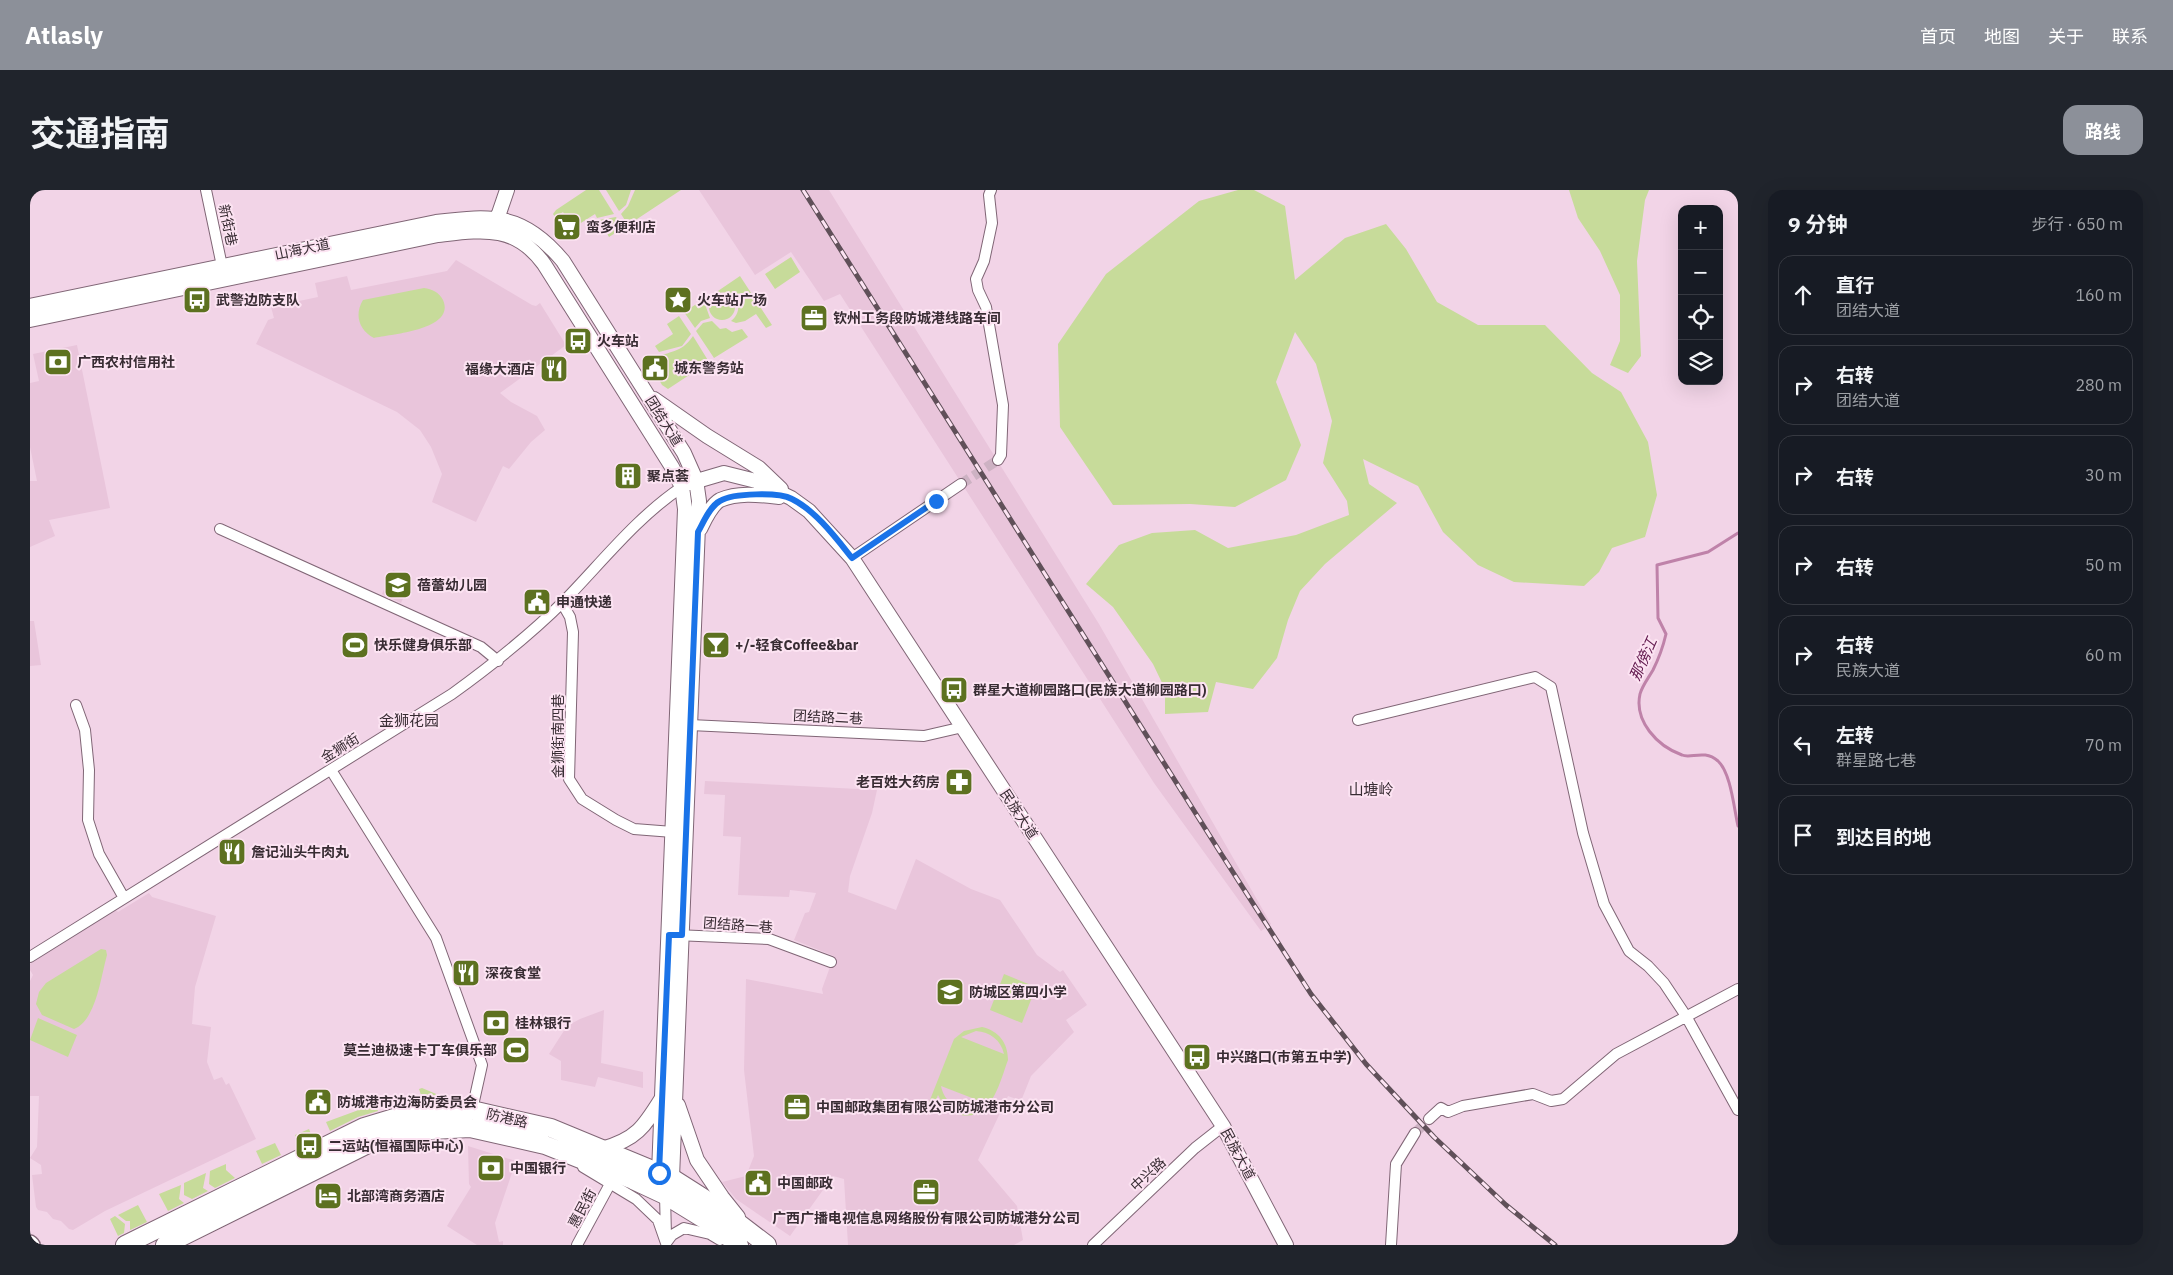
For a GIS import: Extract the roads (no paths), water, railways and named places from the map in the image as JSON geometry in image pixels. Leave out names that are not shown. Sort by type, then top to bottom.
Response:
[{"type":"highway","name":"防港路","points":[[125,1245],[364,1127],[407,1114],[472,1110],[551,1128],[666,1175],[716,1206],[767,1245]]},
{"type":"highway","name":"防港路","points":[[165,1245],[184,1240],[370,1143],[412,1131],[470,1128],[546,1145],[665,1195],[704,1219],[739,1245]]},
{"type":"main road","points":[[496,224],[507,190]]},
{"type":"main road","name":"山海大道","points":[[30,306],[436,222],[473,218],[528,230],[547,243],[563,261]]},
{"type":"main road","name":"山海大道","points":[[496,224],[536,254],[548,270]]},
{"type":"main road","name":"山海大道","points":[[30,320],[438,235],[474,231],[496,224]]},
{"type":"main road","name":"团结大道","points":[[563,261],[684,453],[696,480],[699,501],[690,725],[675,935],[665,1195]]},
{"type":"main road","name":"团结大道","points":[[548,270],[672,467],[682,487],[685,508],[673,832],[675,935]]},
{"type":"main road","points":[[646,393],[706,436],[759,468],[791,498]]},
{"type":"main road","name":"民族大道","points":[[682,487],[696,480],[724,473],[756,481],[791,498],[809,511],[852,558],[1223,1126],[1286,1245]]},
{"type":"main road","points":[[698,532],[707,516],[719,501],[750,493],[791,498]]},
{"type":"main road","points":[[602,1149],[622,1143],[636,1134],[669,1097],[697,1160],[722,1197],[749,1231]]},
{"type":"street","name":"新街巷","points":[[206,190],[222,266]]},
{"type":"street","points":[[991,190],[989,195],[992,223],[984,260],[976,279],[978,290],[986,307],[1003,405],[1001,455],[998,460]]},
{"type":"street","points":[[852,558],[962,484]]},
{"type":"street","name":"金狮街","points":[[30,956],[452,694],[498,661],[562,603],[661,501],[682,487]]},
{"type":"street","points":[[220,529],[481,647],[498,661]]},
{"type":"street","name":"金狮街南四巷","points":[[562,603],[570,617],[573,632],[569,779],[582,799],[616,820],[634,829],[673,832]]},
{"type":"street","points":[[1358,720],[1535,677],[1551,686],[1583,833],[1604,904],[1629,951],[1648,966],[1664,983],[1686,1016],[1738,1110]]},
{"type":"street","points":[[76,705],[85,730],[90,770],[88,820],[99,854],[124,898]]},
{"type":"street","name":"团结路二巷","points":[[690,725],[924,736],[963,727]]},
{"type":"street","points":[[330,770],[436,938],[482,1065],[472,1110]]},
{"type":"street","name":"团结路一巷","points":[[675,935],[769,938],[831,962]]},
{"type":"street","points":[[1429,1119],[1441,1108],[1448,1112],[1463,1106],[1533,1094],[1551,1101],[1562,1099],[1616,1054],[1738,989]]},
{"type":"street","name":"中兴路","points":[[1093,1245],[1195,1148],[1223,1126]]},
{"type":"street","points":[[1391,1245],[1396,1164],[1415,1133]]},
{"type":"street","points":[[546,1145],[636,1199],[658,1220],[666,1244]]},
{"type":"street","name":"惠民街","points":[[577,1245],[610,1184]]},
{"type":"street","points":[[665,1195],[666,1244]]},
{"type":"street","points":[[666,1244],[672,1235],[684,1228],[710,1234],[732,1245]]},
{"type":"waterway","name":"那傍江","points":[[1738,533],[1708,552],[1657,565],[1658,618],[1666,634],[1657,661],[1641,691],[1639,704],[1644,723],[1656,739],[1664,745],[1682,755],[1703,755],[1713,757],[1718,761],[1729,782],[1738,826]]},
{"type":"tunnel","points":[[961,484],[998,460]]},
{"type":"tunnel","points":[[1415,1133],[1429,1119]]},
{"type":"railway","points":[[803,190],[1311,994],[1366,1064],[1434,1137],[1506,1205],[1555,1245]]},
{"type":"place","name":"蛮多便利店","points":[[567,227]]},
{"type":"place","name":"武警边防支队","points":[[197,300]]},
{"type":"place","name":"火车站广场","points":[[678,300]]},
{"type":"place","name":"钦州工务段防城港线路车间","points":[[814,318]]},
{"type":"place","name":"火车站","points":[[578,341]]},
{"type":"place","name":"广西农村信用社","points":[[58,362]]},
{"type":"place","name":"城东警务站","points":[[655,368]]},
{"type":"place","name":"福缘大酒店","points":[[554,369]]},
{"type":"place","name":"聚点荟","points":[[628,476]]},
{"type":"place","name":"蓓蕾幼儿园","points":[[398,585]]},
{"type":"place","name":"申通快递","points":[[537,602]]},
{"type":"place","name":"快乐健身俱乐部","points":[[355,645]]},
{"type":"place","name":"+/-轻食Coffee&bar","points":[[716,645]]},
{"type":"place","name":"群星大道柳园路口(民族大道柳园路口)","points":[[954,690]]},
{"type":"place","name":"老百姓大药房","points":[[959,782]]},
{"type":"place","name":"詹记汕头牛肉丸","points":[[232,852]]},
{"type":"place","name":"深夜食堂","points":[[466,973]]},
{"type":"place","name":"防城区第四小学","points":[[950,992]]},
{"type":"place","name":"桂林银行","points":[[496,1023]]},
{"type":"place","name":"莫兰迪极速卡丁车俱乐部","points":[[516,1050]]},
{"type":"place","name":"中兴路口(巿第五中学)","points":[[1197,1057]]},
{"type":"place","name":"防城港市边海防委员会","points":[[318,1102]]},
{"type":"place","name":"中国邮政集团有限公司防城港市分公司","points":[[797,1107]]},
{"type":"place","name":"二运站(恒福国际中心)","points":[[309,1146]]},
{"type":"place","name":"中国银行","points":[[491,1168]]},
{"type":"place","name":"中国邮政","points":[[758,1183]]},
{"type":"place","name":"广西广播电视信息网络股份有限公司防城港分公司","points":[[926,1192]]},
{"type":"place","name":"北部湾商务酒店","points":[[328,1196]]},
{"type":"district","name":"金狮花园","points":[[409,720]]},
{"type":"district","name":"山塘岭","points":[[1371,789]]}]
